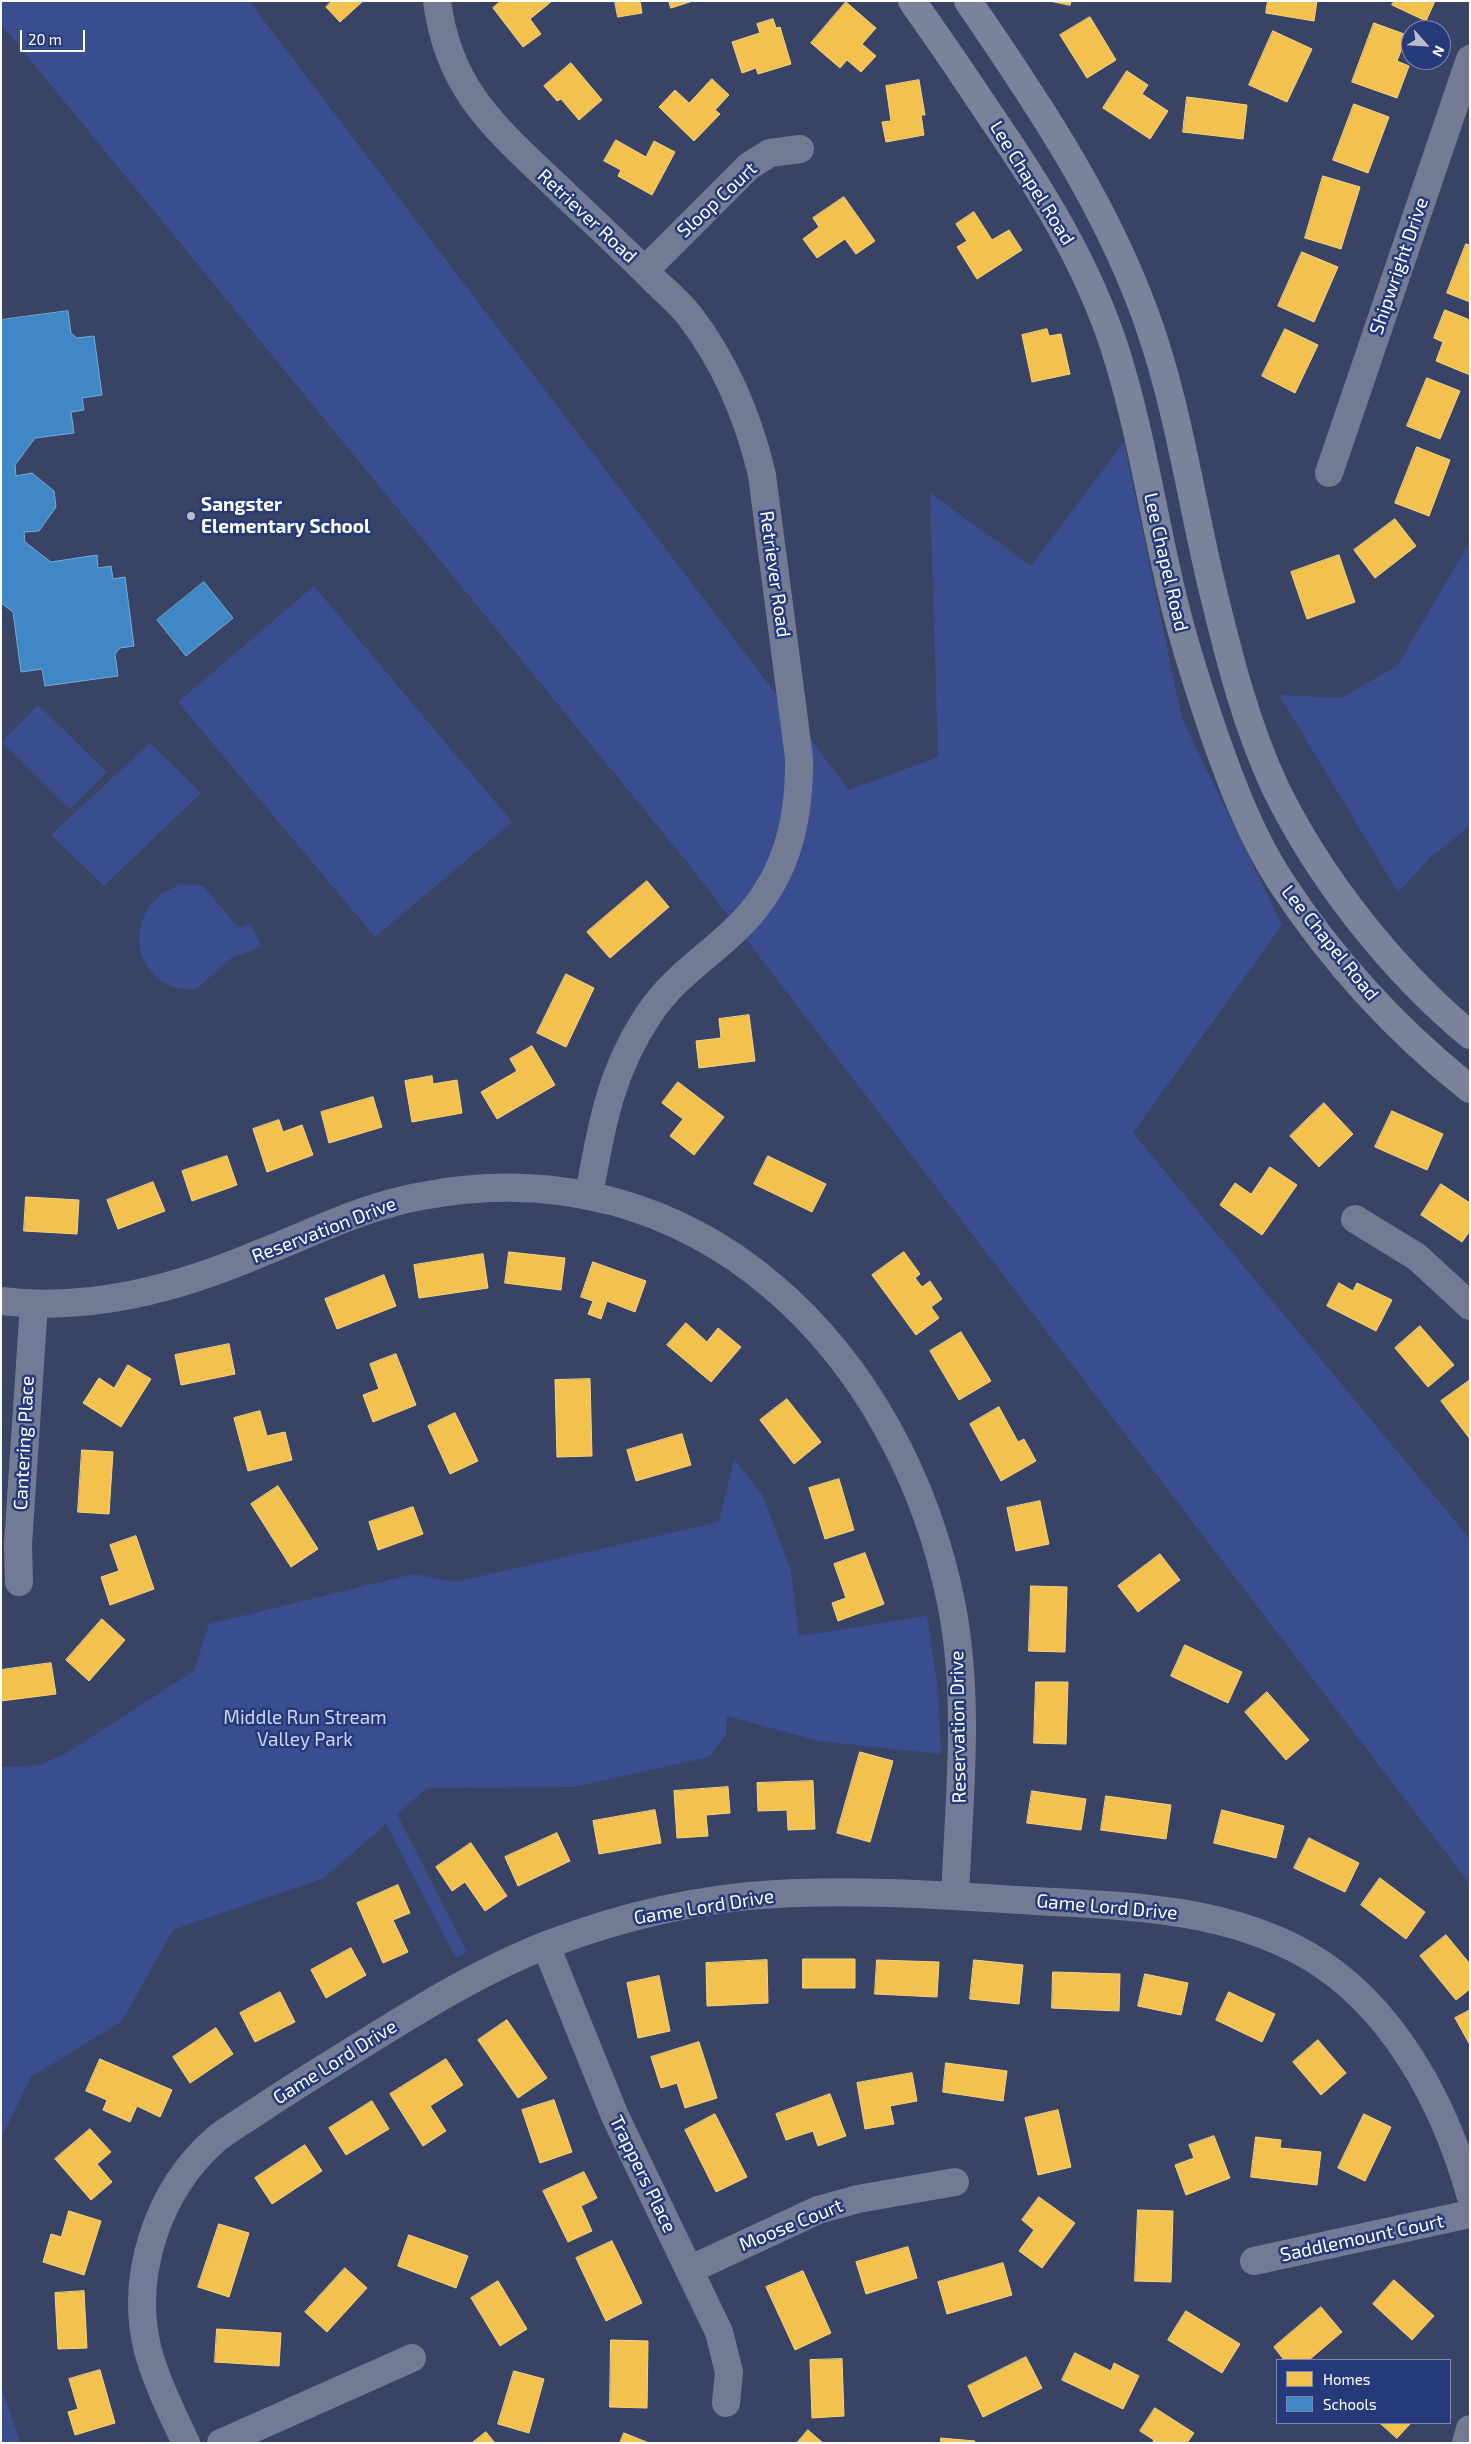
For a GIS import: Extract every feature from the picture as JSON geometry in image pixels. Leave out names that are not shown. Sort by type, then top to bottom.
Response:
[{"type":"main road","name":"Lee Chapel Road","points":[[912,1],[1013,149],[1058,219],[1089,280],[1114,346],[1134,418],[1174,601],[1196,684],[1230,781],[1254,834],[1280,880],[1316,932],[1355,979],[1402,1030],[1470,1089]]},
{"type":"main road","name":"Lee Chapel Road","points":[[968,1],[1074,163],[1111,232],[1152,334],[1175,409],[1212,589],[1235,675],[1254,735],[1276,788],[1328,876],[1358,919],[1396,963],[1470,1035]]},
{"type":"main road","points":[[1134,418],[1175,409]]},
{"type":"street","name":"Retriever Road","points":[[437,1],[448,51],[462,83],[476,106],[499,132],[645,270],[688,314],[715,352],[737,393],[753,437],[762,475],[797,739],[800,793],[789,846],[778,871],[763,898],[735,930],[671,986],[629,1045],[608,1095],[589,1195]]},
{"type":"street","name":"Shipwright Drive","points":[[1329,473],[1470,59]]},
{"type":"street","name":"Sloop Court","points":[[645,270],[749,166],[770,153],[800,149]]},
{"type":"street","name":"Reservation Drive","points":[[1,1301],[34,1304],[101,1301],[147,1292],[192,1279],[256,1256],[359,1212],[422,1196],[461,1190],[522,1188],[589,1195],[644,1211],[675,1224],[740,1261],[771,1284],[802,1312],[832,1345],[876,1406],[898,1446],[917,1488],[933,1532],[952,1611],[958,1653],[962,1733],[955,1896]]},
{"type":"street","points":[[1354,1219],[1417,1257],[1470,1306]]},
{"type":"street","name":"Cantering Place","points":[[18,1582],[19,1524],[29,1355],[34,1304]]},
{"type":"street","name":"Game Lord Drive","points":[[186,2443],[166,2400],[148,2352],[143,2305],[145,2270],[153,2236],[164,2206],[182,2176],[200,2155],[220,2136],[292,2087],[423,2007],[501,1966],[546,1946],[621,1920],[673,1908],[733,1898],[827,1892],[955,1896],[1131,1906],[1178,1912],[1235,1925],[1309,1956],[1349,1986],[1368,2004],[1402,2045],[1448,2132],[1462,2166],[1470,2194]]},
{"type":"street","name":"Trappers Place","points":[[546,1946],[614,2116],[719,2332],[729,2372],[726,2403]]},
{"type":"street","name":"Moose Court","points":[[689,2270],[818,2210],[858,2199],[955,2182]]},
{"type":"street","name":"Saddlemount Court","points":[[1254,2261],[1470,2214]]},
{"type":"street","points":[[220,2443],[412,2358]]},
{"type":"street","points":[[1466,2443],[1470,2429]]},
{"type":"green space","points":[[1,1],[249,1],[849,790],[938,757],[930,493],[1031,566],[1124,442],[1182,719],[1282,925],[1133,1133],[1470,1539],[1470,1884],[687,862],[1,24]]},
{"type":"green space","points":[[1470,542],[1470,826],[1431,857],[1398,892],[1279,695],[1341,698],[1397,666]]},
{"type":"green space","points":[[314,586],[512,822],[375,937],[178,702]]},
{"type":"green space","points":[[38,705],[107,772],[70,809],[2,742]]},
{"type":"green space","points":[[150,743],[201,793],[104,886],[51,835]]},
{"type":"green space","points":[[180,884],[203,886],[238,927],[250,924],[261,945],[243,955],[235,955],[196,989],[178,988],[163,982],[151,972],[144,958],[140,943],[140,928],[146,912],[159,896]]},
{"type":"green space","name":"Middle Run Stream Valley Park","points":[[734,1459],[763,1496],[791,1571],[799,1636],[927,1616],[938,1689],[941,1754],[819,1741],[727,1716],[726,1735],[709,1757],[574,1787],[427,1788],[397,1814],[467,1952],[456,1958],[386,1824],[324,1878],[173,1930],[122,2021],[31,2077],[1,2139],[1,1767],[41,1765],[68,1752],[194,1671],[209,1624],[414,1574],[455,1582],[719,1522]]},
{"type":"green space","points":[[1,2386],[20,2443],[1,2443]]},
{"type":"building: Homes","points":[[332,1],[363,1],[340,22],[326,7]]},
{"type":"building: Homes","points":[[501,1],[552,1],[530,19],[541,34],[523,47],[493,8]]},
{"type":"building: Homes","points":[[615,1],[640,1],[642,13],[618,17]]},
{"type":"building: Homes","points":[[669,1],[693,1],[671,8]]},
{"type":"building: Homes","points":[[1050,1],[1071,1],[1070,5]]},
{"type":"building: Homes","points":[[1268,1],[1317,1],[1314,21],[1266,13]]},
{"type":"building: Homes","points":[[1394,1],[1435,1],[1426,20],[1392,5]]},
{"type":"building: Homes","points":[[846,2],[876,28],[862,44],[876,56],[861,72],[847,60],[840,68],[811,43]]},
{"type":"building: Homes","points":[[1090,17],[1116,60],[1087,78],[1060,35]]},
{"type":"building: Homes","points":[[773,19],[776,28],[780,27],[791,64],[758,74],[756,68],[742,73],[732,42],[760,33],[757,24]]},
{"type":"building: Homes","points":[[1374,23],[1401,33],[1401,51],[1397,61],[1401,63],[1401,70],[1408,70],[1397,98],[1352,82]]},
{"type":"building: Homes","points":[[1273,31],[1312,49],[1287,102],[1249,85]]},
{"type":"building: Homes","points":[[571,63],[602,100],[579,120],[561,99],[557,101],[544,86]]},
{"type":"building: Homes","points":[[1127,71],[1148,85],[1142,94],[1168,111],[1150,139],[1103,108]]},
{"type":"building: Homes","points":[[712,79],[729,95],[715,110],[720,114],[694,141],[659,107],[675,90],[689,103]]},
{"type":"building: Homes","points":[[919,80],[925,115],[921,115],[924,135],[886,142],[882,122],[891,121],[886,86]]},
{"type":"building: Homes","points":[[1187,97],[1247,105],[1243,139],[1183,132]]},
{"type":"building: Homes","points":[[1354,104],[1389,117],[1368,173],[1333,160]]},
{"type":"building: Homes","points":[[616,140],[646,157],[654,141],[675,152],[652,195],[618,176],[621,170],[604,161]]},
{"type":"building: Homes","points":[[1323,176],[1360,187],[1341,249],[1305,238]]},
{"type":"building: Homes","points":[[844,197],[875,241],[856,254],[845,239],[817,258],[803,239],[819,227],[813,218]]},
{"type":"building: Homes","points":[[974,212],[992,240],[1009,230],[1022,250],[977,279],[957,247],[967,241],[956,224]]},
{"type":"building: Homes","points":[[1466,244],[1470,245],[1470,302],[1447,293]]},
{"type":"building: Homes","points":[[1302,252],[1338,267],[1314,322],[1278,306]]},
{"type":"building: Homes","points":[[1445,310],[1470,320],[1470,375],[1436,361],[1443,342],[1434,338]]},
{"type":"building: Homes","points":[[1047,329],[1049,336],[1061,334],[1070,374],[1032,382],[1022,335]]},
{"type":"building: Homes","points":[[1285,329],[1318,345],[1295,393],[1262,376]]},
{"type":"building: Homes","points":[[1427,378],[1460,391],[1440,439],[1407,426]]},
{"type":"building: Homes","points":[[1417,447],[1450,460],[1429,516],[1395,503]]},
{"type":"building: Homes","points":[[1395,519],[1416,546],[1375,578],[1354,550]]},
{"type":"building: Homes","points":[[1339,555],[1355,602],[1307,619],[1291,572]]},
{"type":"building: Homes","points":[[647,881],[669,907],[610,958],[587,932]]},
{"type":"building: Homes","points":[[566,974],[594,988],[566,1047],[537,1033]]},
{"type":"building: Homes","points":[[749,1015],[755,1061],[699,1068],[696,1041],[721,1038],[719,1019]]},
{"type":"building: Homes","points":[[532,1046],[555,1085],[497,1119],[481,1092],[517,1071],[510,1059]]},
{"type":"building: Homes","points":[[432,1076],[433,1084],[457,1080],[462,1113],[412,1122],[405,1081]]},
{"type":"building: Homes","points":[[678,1082],[724,1117],[694,1155],[670,1136],[683,1119],[662,1103]]},
{"type":"building: Homes","points":[[373,1097],[382,1127],[329,1143],[321,1112]]},
{"type":"building: Homes","points":[[1324,1103],[1353,1134],[1319,1167],[1290,1136]]},
{"type":"building: Homes","points":[[1392,1111],[1443,1134],[1427,1170],[1375,1147]]},
{"type":"building: Homes","points":[[279,1120],[283,1132],[302,1125],[313,1155],[267,1172],[253,1129]]},
{"type":"building: Homes","points":[[227,1156],[237,1185],[192,1201],[182,1171]]},
{"type":"building: Homes","points":[[768,1156],[826,1184],[812,1212],[754,1184]]},
{"type":"building: Homes","points":[[1270,1167],[1297,1185],[1262,1235],[1220,1205],[1235,1183],[1251,1194]]},
{"type":"building: Homes","points":[[153,1182],[165,1211],[118,1229],[107,1200]]},
{"type":"building: Homes","points":[[1441,1184],[1470,1203],[1470,1231],[1462,1242],[1421,1215]]},
{"type":"building: Homes","points":[[26,1197],[79,1200],[77,1234],[24,1231]]},
{"type":"building: Homes","points":[[509,1252],[565,1258],[561,1290],[505,1283]]},
{"type":"building: Homes","points":[[904,1252],[920,1274],[915,1278],[922,1287],[930,1281],[942,1299],[931,1307],[939,1318],[916,1335],[872,1275]]},
{"type":"building: Homes","points":[[483,1254],[488,1288],[419,1298],[414,1265]]},
{"type":"building: Homes","points":[[593,1262],[646,1281],[635,1312],[607,1301],[601,1319],[588,1314],[593,1301],[581,1297]]},
{"type":"building: Homes","points":[[384,1275],[396,1306],[337,1329],[325,1299]]},
{"type":"building: Homes","points":[[1339,1283],[1353,1291],[1357,1283],[1392,1300],[1376,1331],[1327,1306]]},
{"type":"building: Homes","points":[[686,1323],[707,1342],[718,1328],[741,1347],[711,1382],[667,1345]]},
{"type":"building: Homes","points":[[1420,1326],[1454,1365],[1428,1387],[1395,1348]]},
{"type":"building: Homes","points":[[961,1332],[991,1381],[959,1400],[930,1351]]},
{"type":"building: Homes","points":[[229,1344],[235,1374],[181,1385],[175,1355]]},
{"type":"building: Homes","points":[[396,1354],[416,1405],[373,1422],[363,1395],[379,1389],[370,1364]]},
{"type":"building: Homes","points":[[128,1365],[151,1379],[121,1427],[83,1403],[99,1378],[114,1388]]},
{"type":"building: Homes","points":[[590,1379],[592,1456],[557,1457],[555,1380]]},
{"type":"building: Homes","points":[[1470,1380],[1470,1439],[1441,1401]]},
{"type":"building: Homes","points":[[787,1399],[821,1442],[794,1464],[760,1420]]},
{"type":"building: Homes","points":[[999,1407],[1018,1442],[1024,1439],[1036,1461],[1001,1481],[970,1424]]},
{"type":"building: Homes","points":[[260,1411],[267,1436],[285,1432],[292,1460],[248,1471],[234,1418]]},
{"type":"building: Homes","points":[[455,1413],[478,1461],[450,1474],[428,1426]]},
{"type":"building: Homes","points":[[682,1434],[691,1465],[636,1481],[627,1450]]},
{"type":"building: Homes","points":[[82,1450],[113,1452],[109,1514],[78,1512]]},
{"type":"building: Homes","points":[[839,1479],[854,1530],[825,1539],[809,1488]]},
{"type":"building: Homes","points":[[278,1486],[318,1549],[291,1567],[251,1504]]},
{"type":"building: Homes","points":[[1040,1501],[1049,1544],[1016,1551],[1007,1508]]},
{"type":"building: Homes","points":[[413,1507],[423,1534],[378,1550],[369,1522]]},
{"type":"building: Homes","points":[[136,1536],[154,1589],[110,1605],[101,1577],[119,1571],[110,1545]]},
{"type":"building: Homes","points":[[865,1553],[884,1604],[838,1621],[832,1603],[846,1598],[834,1564]]},
{"type":"building: Homes","points":[[1160,1554],[1180,1580],[1138,1612],[1118,1586]]},
{"type":"building: Homes","points":[[1031,1586],[1067,1587],[1065,1652],[1029,1651]]},
{"type":"building: Homes","points":[[102,1619],[125,1640],[89,1681],[66,1660]]},
{"type":"building: Homes","points":[[1185,1645],[1242,1672],[1228,1703],[1171,1676]]},
{"type":"building: Homes","points":[[51,1663],[56,1694],[1,1701],[1,1670]]},
{"type":"building: Homes","points":[[1036,1682],[1068,1682],[1066,1744],[1034,1743]]},
{"type":"building: Homes","points":[[1267,1692],[1309,1740],[1286,1760],[1245,1712]]},
{"type":"building: Homes","points":[[860,1752],[893,1761],[870,1842],[837,1833]]},
{"type":"building: Homes","points":[[813,1781],[815,1829],[788,1830],[787,1810],[758,1811],[757,1783]]},
{"type":"building: Homes","points":[[728,1787],[730,1813],[706,1815],[708,1836],[677,1838],[674,1791]]},
{"type":"building: Homes","points":[[1032,1791],[1086,1799],[1081,1830],[1027,1823]]},
{"type":"building: Homes","points":[[1106,1796],[1171,1805],[1166,1839],[1101,1830]]},
{"type":"building: Homes","points":[[655,1810],[661,1843],[599,1854],[593,1821]]},
{"type":"building: Homes","points":[[1222,1810],[1284,1826],[1276,1858],[1214,1843]]},
{"type":"building: Homes","points":[[557,1833],[570,1861],[518,1886],[505,1857]]},
{"type":"building: Homes","points":[[1309,1838],[1359,1863],[1345,1892],[1294,1868]]},
{"type":"building: Homes","points":[[471,1843],[507,1896],[485,1911],[465,1882],[452,1891],[436,1867]]},
{"type":"building: Homes","points":[[1380,1878],[1425,1912],[1406,1939],[1361,1905]]},
{"type":"building: Homes","points":[[398,1885],[410,1913],[393,1920],[408,1952],[383,1963],[357,1903]]},
{"type":"building: Homes","points":[[1446,1935],[1470,1964],[1470,1989],[1456,2000],[1420,1956]]},
{"type":"building: Homes","points":[[351,1948],[366,1975],[326,1998],[311,1970]]},
{"type":"building: Homes","points":[[803,1959],[855,1959],[855,1988],[803,1988]]},
{"type":"building: Homes","points":[[767,1960],[768,2003],[707,2006],[706,1963]]},
{"type":"building: Homes","points":[[877,1960],[939,1962],[937,1997],[875,1994]]},
{"type":"building: Homes","points":[[974,1960],[1023,1965],[1019,2004],[970,1999]]},
{"type":"building: Homes","points":[[1053,1972],[1120,1974],[1119,2011],[1052,2008]]},
{"type":"building: Homes","points":[[1145,1974],[1188,1983],[1181,2015],[1138,2006]]},
{"type":"building: Homes","points":[[659,1976],[670,2031],[638,2038],[627,1983]]},
{"type":"building: Homes","points":[[280,1992],[295,2022],[255,2042],[240,2013]]},
{"type":"building: Homes","points":[[1229,1992],[1275,2014],[1262,2042],[1216,2020]]},
{"type":"building: Homes","points":[[1470,2010],[1470,2045],[1455,2018]]},
{"type":"building: Homes","points":[[507,2020],[547,2078],[518,2098],[478,2040]]},
{"type":"building: Homes","points":[[216,2028],[233,2054],[190,2083],[173,2057]]},
{"type":"building: Homes","points":[[1318,2040],[1346,2073],[1321,2095],[1293,2062]]},
{"type":"building: Homes","points":[[699,2042],[717,2098],[685,2108],[677,2083],[661,2088],[651,2057]]},
{"type":"building: Homes","points":[[100,2059],[172,2090],[160,2117],[137,2106],[130,2122],[103,2110],[107,2100],[86,2091]]},
{"type":"building: Homes","points":[[446,2059],[463,2085],[430,2106],[446,2131],[423,2146],[390,2094]]},
{"type":"building: Homes","points":[[946,2063],[1007,2071],[1003,2101],[943,2092]]},
{"type":"building: Homes","points":[[912,2073],[917,2101],[890,2106],[894,2124],[865,2129],[857,2083]]},
{"type":"building: Homes","points":[[830,2094],[846,2136],[818,2146],[813,2131],[786,2140],[776,2114]]},
{"type":"building: Homes","points":[[554,2100],[572,2152],[540,2163],[522,2110]]},
{"type":"building: Homes","points":[[372,2101],[389,2129],[346,2155],[329,2128]]},
{"type":"building: Homes","points":[[1058,2110],[1071,2167],[1038,2175],[1025,2118]]},
{"type":"building: Homes","points":[[715,2114],[747,2177],[716,2192],[685,2130]]},
{"type":"building: Homes","points":[[1364,2114],[1391,2127],[1365,2181],[1338,2168]]},
{"type":"building: Homes","points":[[90,2129],[111,2152],[97,2164],[112,2182],[91,2200],[55,2159]]},
{"type":"building: Homes","points":[[1214,2136],[1230,2178],[1186,2195],[1175,2165],[1194,2158],[1189,2145]]},
{"type":"building: Homes","points":[[1256,2137],[1281,2140],[1280,2148],[1321,2152],[1317,2185],[1251,2177]]},
{"type":"building: Homes","points":[[305,2145],[322,2171],[272,2204],[255,2178]]},
{"type":"building: Homes","points":[[584,2172],[597,2198],[581,2206],[592,2231],[568,2242],[543,2191]]},
{"type":"building: Homes","points":[[1039,2197],[1075,2223],[1042,2268],[1019,2251],[1034,2230],[1022,2220]]},
{"type":"building: Homes","points":[[1138,2210],[1173,2211],[1171,2282],[1135,2281]]},
{"type":"building: Homes","points":[[69,2211],[101,2221],[84,2275],[43,2262],[51,2234],[61,2237]]},
{"type":"building: Homes","points":[[219,2224],[249,2233],[229,2297],[198,2287]]},
{"type":"building: Homes","points":[[409,2235],[468,2256],[456,2288],[398,2266]]},
{"type":"building: Homes","points":[[612,2241],[642,2303],[606,2321],[576,2258]]},
{"type":"building: Homes","points":[[908,2247],[917,2278],[866,2294],[856,2262]]},
{"type":"building: Homes","points":[[1003,2263],[1012,2295],[947,2314],[938,2282]]},
{"type":"building: Homes","points":[[345,2268],[367,2288],[327,2332],[305,2312]]},
{"type":"building: Homes","points":[[803,2271],[831,2333],[795,2350],[766,2287]]},
{"type":"building: Homes","points":[[1394,2280],[1434,2316],[1412,2340],[1373,2304]]},
{"type":"building: Homes","points":[[498,2281],[527,2329],[500,2346],[471,2298]]},
{"type":"building: Homes","points":[[84,2291],[87,2348],[58,2349],[55,2293]]},
{"type":"building: Homes","points":[[1321,2307],[1342,2332],[1310,2359],[1283,2359],[1274,2347]]},
{"type":"building: Homes","points":[[1186,2311],[1240,2344],[1222,2373],[1168,2340]]},
{"type":"building: Homes","points":[[217,2329],[281,2333],[279,2366],[215,2362]]},
{"type":"building: Homes","points":[[611,2340],[648,2341],[647,2408],[610,2407]]},
{"type":"building: Homes","points":[[1075,2353],[1111,2371],[1114,2363],[1139,2376],[1123,2409],[1062,2380]]},
{"type":"building: Homes","points":[[1026,2357],[1042,2388],[983,2417],[968,2386]]},
{"type":"building: Homes","points":[[842,2359],[844,2416],[812,2418],[810,2360]]},
{"type":"building: Homes","points":[[100,2370],[115,2423],[75,2435],[68,2412],[78,2409],[69,2379]]},
{"type":"building: Homes","points":[[514,2371],[544,2379],[529,2433],[498,2424]]},
{"type":"building: Homes","points":[[1155,2408],[1194,2433],[1187,2443],[1152,2443],[1154,2440],[1140,2431]]},
{"type":"building: Homes","points":[[1381,2424],[1410,2424],[1397,2438]]},
{"type":"building: Homes","points":[[808,2430],[823,2443],[797,2443]]},
{"type":"building: Homes","points":[[486,2432],[495,2443],[472,2443]]},
{"type":"building: Homes","points":[[624,2433],[649,2443],[620,2443]]},
{"type":"building: Homes","points":[[941,2438],[975,2441],[974,2443],[941,2443]]},
{"type":"building: Schools","points":[[68,311],[71,333],[77,338],[94,336],[102,395],[82,398],[84,410],[71,412],[74,433],[35,438],[15,465],[16,476],[32,473],[54,491],[56,507],[39,531],[24,532],[25,542],[51,562],[97,555],[98,568],[111,566],[113,579],[125,577],[134,646],[120,648],[115,654],[118,676],[45,686],[42,669],[21,672],[13,612],[1,603],[1,320]]},
{"type":"building: Schools","points":[[204,582],[233,618],[186,656],[157,620]]},
{"type":"place","name":"Sangster Elementary School","points":[[191,516]]}]
